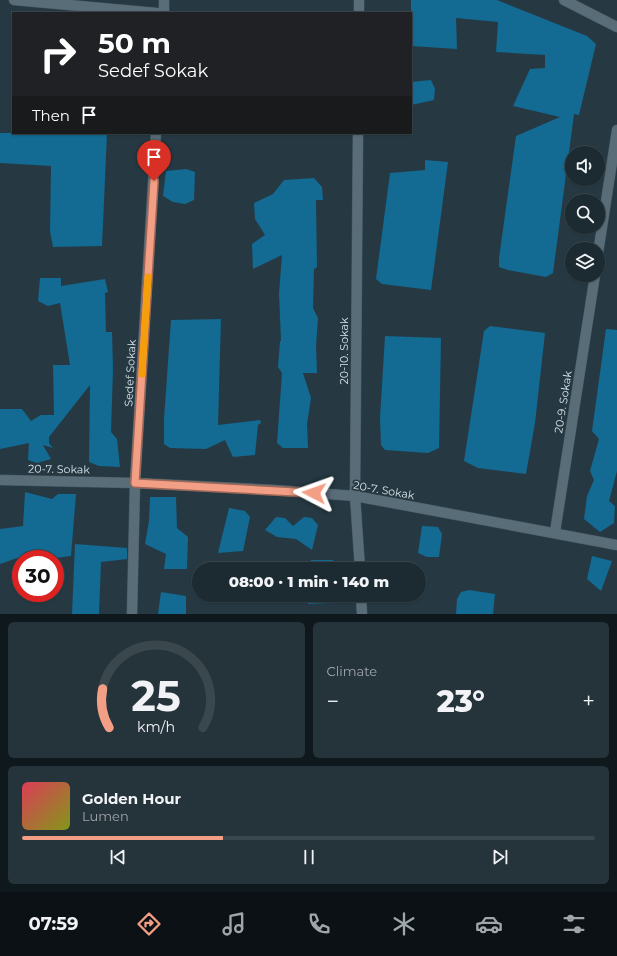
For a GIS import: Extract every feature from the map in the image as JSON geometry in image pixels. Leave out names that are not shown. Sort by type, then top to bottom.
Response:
[{"type":"street","points":[[14,0],[146,12]]},
{"type":"street","points":[[164,0],[164,12]]},
{"type":"street","points":[[359,0],[359,12]]},
{"type":"street","points":[[564,0],[617,27]]},
{"type":"street","points":[[600,242],[617,130]]},
{"type":"street","name":"Sedef Sokak","points":[[132,614],[135,483],[156,134]]},
{"type":"street","name":"20-10. Sokak","points":[[358,134],[355,496],[360,562]]},
{"type":"street","name":"20-9. Sokak","points":[[555,532],[594,282]]},
{"type":"street","name":"20-7. Sokak","points":[[0,480],[135,483],[274,490],[355,496],[555,532],[617,545]]},
{"type":"street","points":[[361,602],[362,614]]},
{"type":"building","points":[[411,0],[497,0],[587,36],[596,44],[579,115],[574,114],[570,146],[565,146],[565,182],[553,273],[546,277],[499,267],[516,136],[560,117],[513,106],[530,69],[545,68],[545,55],[496,52],[498,22],[456,18],[457,49],[412,46]]},
{"type":"building","points":[[431,80],[435,89],[434,100],[412,105],[412,82]]},
{"type":"building","points":[[0,133],[107,134],[102,246],[53,247],[50,231],[51,166],[0,163]]},
{"type":"building","points":[[425,160],[448,162],[431,290],[382,284],[376,279],[390,173],[425,170]]},
{"type":"building","points":[[186,169],[195,172],[194,200],[185,204],[173,202],[163,196],[166,171]]},
{"type":"building","points":[[314,178],[322,187],[323,200],[316,200],[317,267],[314,269],[313,308],[318,318],[316,346],[317,373],[303,373],[311,398],[307,424],[308,448],[283,448],[277,443],[282,373],[278,367],[281,341],[279,293],[282,255],[253,269],[252,244],[265,235],[255,219],[254,203],[273,194],[284,180]]},
{"type":"building","points":[[40,278],[61,278],[61,286],[105,279],[108,292],[105,293],[106,332],[112,332],[113,369],[111,432],[117,439],[120,467],[99,466],[89,462],[90,385],[49,437],[49,443],[53,448],[43,445],[51,459],[37,463],[28,460],[29,443],[0,449],[0,409],[22,409],[31,421],[41,415],[54,415],[53,365],[70,365],[60,303],[48,306],[38,301]]},
{"type":"building","points":[[221,319],[218,425],[260,420],[261,423],[258,425],[255,455],[233,457],[225,440],[206,449],[170,448],[164,444],[164,419],[171,320]]},
{"type":"building","points":[[490,326],[545,333],[535,423],[526,474],[478,468],[464,461],[484,331]]},
{"type":"building","points":[[606,329],[617,330],[617,471],[609,501],[615,506],[614,523],[600,532],[584,519],[587,496],[594,480],[590,471],[599,439],[592,431]]},
{"type":"building","points":[[385,336],[441,338],[439,448],[428,453],[385,450],[381,445],[380,418]]},
{"type":"building","points":[[25,492],[52,499],[58,494],[76,494],[71,556],[64,557],[64,550],[12,550],[12,560],[0,564],[0,529],[23,526]]},
{"type":"building","points":[[150,497],[176,497],[177,528],[188,537],[187,569],[164,569],[166,554],[145,544],[149,521]]},
{"type":"building","points":[[229,508],[245,511],[250,517],[243,551],[218,553]]},
{"type":"building","points":[[276,517],[285,518],[293,526],[304,517],[312,518],[318,525],[312,550],[296,539],[277,537],[265,530]]},
{"type":"building","points":[[422,526],[438,527],[442,534],[439,557],[427,557],[418,553]]},
{"type":"building","points":[[75,544],[127,548],[127,559],[101,562],[99,614],[72,614]]},
{"type":"building","points":[[592,556],[612,561],[601,591],[587,579]]},
{"type":"building","points":[[311,560],[333,560],[333,562],[311,562]]},
{"type":"building","points":[[469,590],[495,594],[493,614],[456,614],[457,599],[461,592]]},
{"type":"building","points":[[161,592],[186,596],[186,614],[158,614]]},
{"type":"building","points":[[308,602],[333,602],[333,603],[308,604]]},
{"type":"slow traffic","points":[[142,374],[148,277]]},
{"type":"route","points":[[154,181],[135,483],[314,493]]}]
